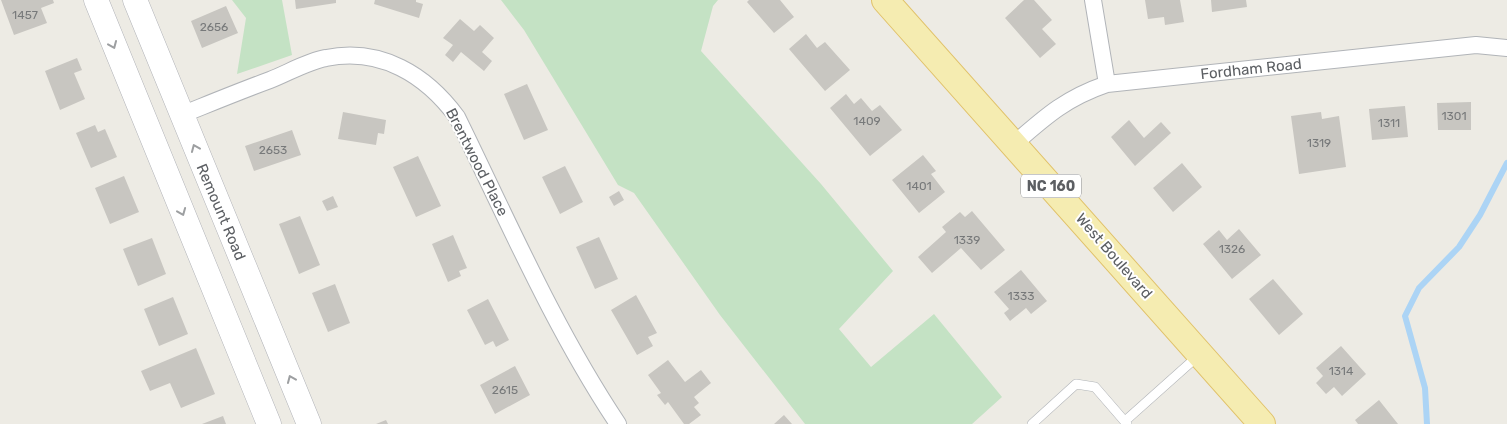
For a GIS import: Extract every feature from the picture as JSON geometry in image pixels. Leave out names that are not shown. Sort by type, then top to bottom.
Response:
[{"type":"main road","points":[[96,0],[269,424]]},
{"type":"main road","name":"Remount Road","points":[[135,0],[309,424]]},
{"type":"main road","name":"West Boulevard","points":[[885,0],[1262,424]]},
{"type":"street","points":[[1093,0],[1107,84]]},
{"type":"street","name":"Fordham Road","points":[[1014,144],[1059,106],[1081,93],[1107,84],[1476,45],[1507,48]]},
{"type":"street","name":"Brentwood Place","points":[[181,115],[325,58],[352,56],[380,60],[418,77],[440,95],[457,117],[557,323],[588,379],[618,424]]},
{"type":"lane","points":[[1032,424],[1076,384],[1095,387],[1126,423],[1201,354]]},
{"type":"green space","points":[[232,0],[282,0],[292,55],[237,74],[246,18]]},
{"type":"green space","points":[[501,0],[718,0],[713,6],[701,51],[821,184],[893,271],[839,329],[871,367],[934,314],[1002,397],[972,424],[805,424],[720,315],[634,193],[618,185],[524,30]]},
{"type":"building","points":[[1,0],[53,0],[54,3],[41,8],[47,23],[14,35]]},
{"type":"building","points":[[295,0],[336,0],[336,3],[296,9]]},
{"type":"building","points":[[375,0],[416,0],[416,2],[423,4],[419,18],[374,4]]},
{"type":"building","points":[[749,0],[780,0],[794,17],[774,33],[747,2]]},
{"type":"building","points":[[1024,0],[1034,0],[1052,20],[1042,29],[1056,44],[1040,58],[1005,18]]},
{"type":"building","points":[[1145,0],[1180,0],[1184,22],[1165,25],[1164,17],[1148,19]]},
{"type":"building","points":[[1211,0],[1246,0],[1247,7],[1212,12]]},
{"type":"building","points":[[226,6],[238,33],[202,48],[191,21]]},
{"type":"building","points":[[460,19],[474,31],[480,25],[494,38],[482,52],[492,61],[484,71],[461,52],[453,62],[445,55],[453,45],[443,38]]},
{"type":"building","points":[[806,34],[817,48],[825,42],[850,70],[825,91],[789,49]]},
{"type":"building","points":[[77,58],[82,70],[74,73],[85,99],[60,110],[45,71]]},
{"type":"building","points":[[527,84],[548,130],[524,140],[504,94]]},
{"type":"building","points":[[846,94],[854,104],[861,98],[872,111],[880,105],[902,130],[870,156],[830,108]]},
{"type":"building","points":[[1471,102],[1471,130],[1438,130],[1437,103]]},
{"type":"building","points":[[1405,106],[1408,137],[1372,140],[1369,109]]},
{"type":"building","points":[[343,112],[386,120],[384,134],[378,133],[376,145],[338,139]]},
{"type":"building","points":[[1321,112],[1322,119],[1339,116],[1346,167],[1299,174],[1291,116]]},
{"type":"building","points":[[1129,120],[1144,138],[1161,122],[1171,133],[1135,166],[1111,137]]},
{"type":"building","points":[[95,125],[98,132],[105,129],[117,157],[91,168],[76,133]]},
{"type":"building","points":[[292,130],[301,155],[254,171],[245,146]]},
{"type":"building","points":[[923,155],[936,171],[931,174],[945,192],[919,213],[892,180]]},
{"type":"building","points":[[418,156],[441,206],[416,217],[393,167]]},
{"type":"building","points":[[1182,163],[1202,187],[1173,212],[1153,188]]},
{"type":"building","points":[[565,166],[583,202],[560,214],[542,177]]},
{"type":"building","points":[[124,176],[139,212],[110,224],[95,188]]},
{"type":"building","points":[[619,191],[624,200],[614,206],[609,197]]},
{"type":"building","points":[[333,196],[338,207],[327,211],[322,201]]},
{"type":"building","points":[[972,211],[1005,250],[981,270],[961,248],[932,273],[918,257],[946,232],[942,227],[960,212],[965,217]]},
{"type":"building","points":[[300,216],[320,265],[299,274],[279,224]]},
{"type":"building","points":[[1239,229],[1261,255],[1232,279],[1203,244],[1219,230],[1227,240]]},
{"type":"building","points":[[453,235],[467,268],[459,271],[461,276],[448,282],[432,244]]},
{"type":"building","points":[[599,237],[618,279],[595,289],[576,247]]},
{"type":"building","points":[[152,238],[166,274],[138,286],[123,249]]},
{"type":"building","points":[[1021,270],[1047,301],[1031,314],[1026,308],[1010,321],[1004,313],[1009,309],[994,292]]},
{"type":"building","points":[[1273,279],[1303,314],[1279,335],[1249,299]]},
{"type":"building","points":[[335,284],[350,323],[328,332],[312,293]]},
{"type":"building","points":[[636,295],[657,333],[648,337],[653,346],[637,355],[611,310]]},
{"type":"building","points":[[173,297],[188,334],[159,346],[144,309]]},
{"type":"building","points":[[488,299],[509,340],[496,347],[493,341],[485,345],[467,310]]},
{"type":"building","points":[[1341,346],[1366,374],[1342,396],[1334,387],[1326,394],[1316,383],[1323,376],[1316,368]]},
{"type":"building","points":[[196,348],[215,394],[181,408],[170,383],[150,391],[141,371]]},
{"type":"building","points":[[668,360],[685,382],[701,370],[711,383],[694,397],[699,403],[694,407],[701,415],[689,424],[684,424],[668,402],[665,405],[657,395],[661,393],[648,375]]},
{"type":"building","points":[[515,366],[530,395],[495,414],[480,385]]},
{"type":"building","points":[[1379,400],[1398,424],[1358,424],[1355,420]]},
{"type":"building","points":[[784,415],[792,424],[774,424]]},
{"type":"building","points":[[223,416],[226,424],[202,424]]},
{"type":"building","points":[[386,420],[388,424],[376,424]]},
{"type":"waterway","points":[[1427,424],[1425,388],[1405,316],[1419,288],[1459,247],[1480,215],[1507,163]]}]
